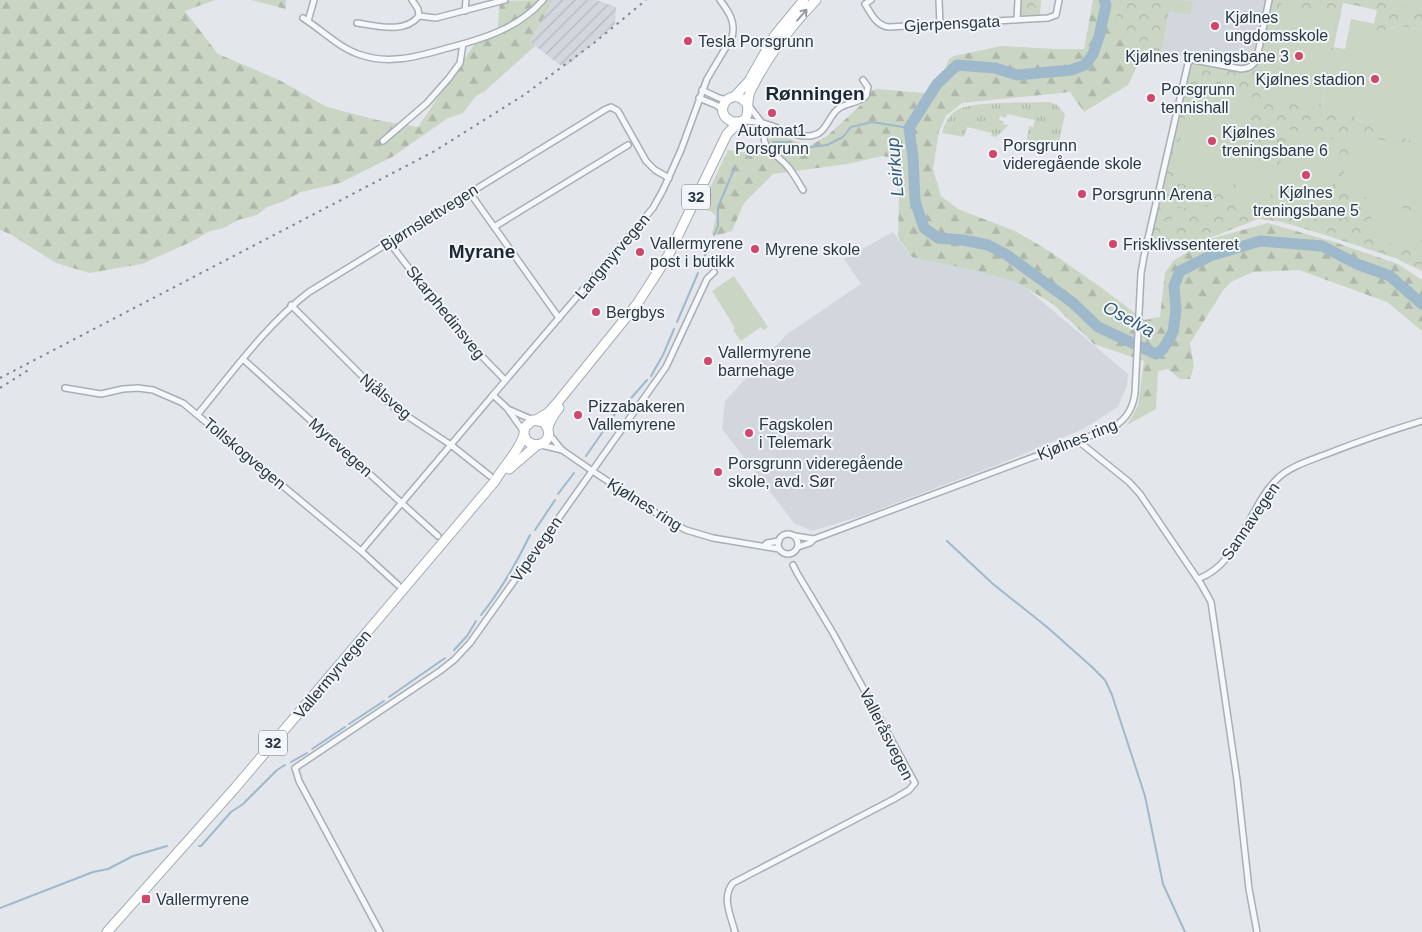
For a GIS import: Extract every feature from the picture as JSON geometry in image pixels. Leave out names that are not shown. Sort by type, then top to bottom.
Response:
[{"type":"main road","name":"32","points":[[656,274],[663,254],[718,141],[723,127],[724,104],[749,81],[775,35],[804,0]]},
{"type":"main road","name":"32","points":[[524,434],[527,424],[552,408],[637,304],[668,256],[727,134],[748,115],[748,105],[754,83],[790,29],[816,0]]},
{"type":"main road","points":[[731,98],[741,98],[748,105]]},
{"type":"main road","points":[[724,113],[731,122],[740,122]]},
{"type":"main road","name":"32","points":[[538,444],[545,442],[556,411],[596,362],[614,334]]},
{"type":"main road","points":[[535,420],[544,422],[548,432]]},
{"type":"main road","points":[[524,434],[529,442],[538,444]]},
{"type":"main road","name":"Vallermyrvegen","points":[[107,932],[235,788],[493,478],[500,472],[518,449],[524,434]]},
{"type":"main road","name":"Vallermyrvegen","points":[[493,478],[538,444]]},
{"type":"street","points":[[314,0],[305,20],[352,51],[382,59],[414,57],[463,44],[509,27],[530,13],[543,0]]},
{"type":"street","points":[[412,0],[418,9],[419,16]]},
{"type":"street","points":[[465,11],[466,0]]},
{"type":"street","points":[[357,24],[398,27],[409,25],[419,16],[436,18],[505,0]]},
{"type":"street","name":"Langmyrvegen","points":[[361,551],[653,208],[669,178],[685,140],[702,90],[729,44],[734,31],[730,14],[720,0]]},
{"type":"street","name":"Gjerpensgata","points":[[871,0],[865,4],[877,21],[884,26],[1048,18],[1056,15],[1060,0]]},
{"type":"street","points":[[939,0],[940,24]]},
{"type":"street","points":[[1018,0],[1018,19]]},
{"type":"street","name":"Kjølnes ring","points":[[798,547],[810,543],[814,539],[1114,426],[1128,415],[1134,402],[1141,273],[1184,76],[1190,59],[1241,69],[1248,68],[1254,64],[1257,58],[1269,0]]},
{"type":"street","points":[[383,141],[426,104],[449,78],[460,63],[463,44]]},
{"type":"street","points":[[740,122],[764,124],[809,136],[817,134],[837,109],[859,101],[866,96],[868,87],[863,80]]},
{"type":"street","points":[[702,90],[719,98],[731,98]]},
{"type":"street","points":[[699,98],[716,105],[724,113]]},
{"type":"street","points":[[748,105],[764,124],[767,147],[773,155],[788,167],[803,190]]},
{"type":"street","name":"Bjørnslettvegen","points":[[198,414],[291,305],[308,292],[591,117],[611,107],[618,110],[646,161],[655,170],[669,178]]},
{"type":"street","points":[[494,227],[628,145]]},
{"type":"street","points":[[470,193],[559,318]]},
{"type":"street","name":"Skarphedinsveg","points":[[389,242],[468,342],[505,380]]},
{"type":"street","name":"Vipevegen","points":[[380,932],[299,781],[295,768],[440,671],[477,634],[591,470],[666,367],[707,279],[714,272]]},
{"type":"street","name":"Njålsveg","points":[[291,305],[392,406],[451,445],[493,478]]},
{"type":"street","name":"Myrevegen","points":[[244,359],[438,536]]},
{"type":"street","name":"Tollskogvegen","points":[[65,388],[101,394],[124,389],[154,390],[183,403],[398,584]]},
{"type":"street","points":[[493,395],[508,408],[535,420]]},
{"type":"street","points":[[508,408],[524,434]]},
{"type":"street","name":"Sannavegen","points":[[1198,579],[1214,571],[1224,561],[1268,489],[1284,473],[1308,461],[1367,438],[1422,421]]},
{"type":"street","name":"Kjølnes ring","points":[[548,432],[562,450],[662,517],[686,530],[722,540],[779,549]]},
{"type":"street","points":[[1077,440],[1136,488],[1155,513],[1208,596],[1212,608],[1237,780],[1249,889],[1257,932]]},
{"type":"street","name":"Kjølnes ring","points":[[538,444],[562,450]]},
{"type":"street","points":[[784,536],[794,536],[798,540],[798,547],[790,554],[784,554],[779,549],[779,541],[784,536]]},
{"type":"street","name":"Kjølnes ring","points":[[794,536],[814,539]]},
{"type":"street","name":"Kjølnes ring","points":[[764,546],[766,543],[779,541]]},
{"type":"street","name":"Valleråsvegen","points":[[735,932],[726,897],[728,889],[733,883],[894,799],[909,790],[915,783],[793,564]]},
{"type":"shaded area","points":[[553,0],[596,0],[616,7],[615,24],[567,66],[560,65],[530,42]]},
{"type":"shaded area","name":"Kjølnes ungdomsskole","points":[[1171,0],[1269,0],[1254,64],[1241,69],[1162,52]]},
{"type":"shaded area","points":[[893,232],[910,255],[1012,276],[1128,374],[1127,385],[1118,407],[1083,429],[1007,461],[867,514],[812,531],[794,523],[722,429],[725,401],[787,334],[861,284],[844,259]]},
{"type":"green space","points":[[0,0],[215,0],[185,11],[218,54],[279,80],[327,107],[377,120],[418,127],[476,42],[497,35],[500,1],[553,0],[530,42],[535,46],[485,91],[476,96],[463,113],[448,118],[392,157],[340,183],[301,192],[267,207],[257,215],[238,220],[224,228],[210,231],[193,241],[142,264],[89,273],[56,263],[10,234],[0,230]]},
{"type":"green space","points":[[251,0],[286,0],[286,9]]},
{"type":"green space","points":[[1021,0],[1041,0],[1040,15],[1020,15]]},
{"type":"green space","points":[[1093,0],[1126,0],[1149,41],[1128,85],[1084,112],[1070,92],[962,103],[946,116],[939,131],[933,169],[941,196],[958,209],[1015,231],[1049,251],[1144,320],[1160,317],[1165,273],[1173,261],[1210,239],[1268,223],[1334,242],[1398,264],[1422,280],[1422,331],[1387,302],[1299,270],[1253,272],[1231,282],[1224,289],[1190,343],[1194,366],[1190,379],[1180,379],[1168,369],[1158,371],[1156,409],[1127,425],[1138,406],[1144,361],[1094,344],[1053,304],[1016,282],[978,271],[912,257],[898,237],[899,198],[897,165],[892,158],[883,156],[847,164],[773,174],[744,203],[732,231],[718,235],[712,234],[716,216],[711,211],[700,209],[728,150],[753,154],[775,134],[809,146],[827,136],[863,103],[867,93],[877,89],[935,94],[949,59],[954,56],[1001,46],[1084,49]]},
{"type":"green space","points":[[1118,0],[1171,0],[1162,52],[1145,50],[1144,45],[1116,24]]},
{"type":"green space","points":[[1167,0],[1193,1],[1190,15],[1165,10]]},
{"type":"green space","points":[[1269,0],[1422,0],[1422,30],[1395,27],[1379,34],[1373,29],[1377,10],[1343,3],[1321,108],[1353,115],[1361,122],[1395,137],[1422,143],[1422,271],[1395,258],[1322,234],[1282,222],[1258,219],[1189,246],[1148,238],[1189,59],[1241,69],[1254,64]]},
{"type":"green space","points":[[1368,0],[1413,0],[1411,9]]},
{"type":"green space","name":"Kjølnes treningsbane 3","points":[[1281,3],[1338,16],[1318,110],[1260,97]]},
{"type":"green space","name":"Kjølnes stadion","points":[[1351,19],[1375,24],[1374,29],[1379,33],[1395,27],[1422,30],[1422,143],[1383,133],[1367,126],[1353,115],[1321,109],[1333,47],[1345,49]]},
{"type":"green space","name":"Kjølnes treningsbane 6","points":[[1191,87],[1251,99],[1232,194],[1172,182]]},
{"type":"green space","points":[[1050,102],[1057,105],[1065,114],[1058,147],[1026,144],[1029,126],[1033,127],[1035,120],[1007,114],[1006,118],[1000,116],[999,120],[1004,121],[1003,124],[1009,125],[996,137],[991,136],[992,133],[967,127],[964,137],[942,133],[951,115],[964,107],[987,104]]},
{"type":"green space","name":"Kjølnes treningsbane 5","points":[[1288,129],[1342,141],[1325,221],[1270,209]]},
{"type":"green space","points":[[1352,134],[1422,148],[1422,209],[1340,192]]},
{"type":"green space","points":[[1244,147],[1279,155],[1268,208],[1233,201]]},
{"type":"green space","points":[[1169,199],[1208,207],[1213,200],[1217,202],[1214,209],[1220,210],[1219,216],[1167,204]]},
{"type":"green space","points":[[1375,202],[1422,213],[1421,250],[1367,238]]},
{"type":"green space","points":[[1172,207],[1183,210],[1185,213],[1179,226],[1172,224],[1172,217],[1168,213]]},
{"type":"green space","points":[[734,276],[768,327],[763,330],[761,327],[741,341],[712,291]]},
{"type":"waterway","name":"Oselva","points":[[1104,0],[1106,5],[1099,37],[1093,54],[1085,65],[1071,70],[1017,75],[995,68],[957,65],[937,84],[909,128],[913,157],[915,201],[924,228],[938,238],[988,245],[1007,255],[1073,303],[1098,327],[1156,354],[1163,349],[1173,332],[1176,310],[1174,286],[1180,271],[1210,256],[1260,241],[1322,246],[1357,264],[1390,276],[1422,304]]},
{"type":"waterway","points":[[773,142],[788,142],[803,148],[827,145],[843,137],[851,127],[872,122],[909,128]]},
{"type":"waterway","points":[[714,235],[718,226],[718,207],[735,167]]},
{"type":"waterway","points":[[700,267],[712,239]]},
{"type":"waterway","points":[[677,322],[698,273]]},
{"type":"waterway","points":[[651,376],[663,355],[674,329]]},
{"type":"waterway","points":[[625,405],[647,380]]},
{"type":"waterway","points":[[586,456],[615,414]]},
{"type":"waterway","points":[[558,494],[574,473]]},
{"type":"waterway","points":[[535,530],[555,500]]},
{"type":"waterway","points":[[481,615],[508,576],[530,535]]},
{"type":"waterway","points":[[947,541],[993,584],[1047,627],[1105,680],[1112,695],[1145,796],[1163,884],[1185,932]]},
{"type":"waterway","points":[[454,650],[467,636],[476,621]]},
{"type":"waterway","points":[[389,697],[445,658]]},
{"type":"waterway","points":[[349,724],[384,701]]},
{"type":"waterway","points":[[312,749],[345,727]]},
{"type":"waterway","points":[[291,762],[307,753]]},
{"type":"waterway","points":[[199,846],[231,812],[243,804],[277,770],[285,765]]},
{"type":"waterway","points":[[0,908],[93,872],[108,869],[133,856],[167,846]]},
{"type":"railway","points":[[0,378],[433,152],[524,95],[594,43],[646,0]]},
{"type":"railway","points":[[0,388],[30,369]]},
{"type":"place","name":"Kjølnes ungdomsskole","points":[[1215,26]]},
{"type":"place","name":"Tesla Porsgrunn","points":[[688,41]]},
{"type":"place","name":"Kjølnes treningsbane 3","points":[[1299,56]]},
{"type":"place","name":"Kjølnes stadion","points":[[1375,79]]},
{"type":"place","name":"Porsgrunn tennishall","points":[[1151,98]]},
{"type":"place","name":"Automat1 Porsgrunn","points":[[772,113]]},
{"type":"place","name":"Kjølnes treningsbane 6","points":[[1212,141]]},
{"type":"place","name":"Porsgrunn videregående skole","points":[[993,154]]},
{"type":"place","name":"Kjølnes treningsbane 5","points":[[1306,175]]},
{"type":"place","name":"Porsgrunn Arena","points":[[1082,194]]},
{"type":"place","name":"Frisklivssenteret","points":[[1113,244]]},
{"type":"place","name":"Myrene skole","points":[[755,249]]},
{"type":"place","name":"Vallermyrene post i butikk","points":[[640,252]]},
{"type":"place","name":"Bergbys","points":[[596,312]]},
{"type":"place","name":"Vallermyrene barnehage","points":[[708,361]]},
{"type":"place","name":"Pizzabakeren Vallemyrene","points":[[578,415]]},
{"type":"place","name":"Fagskolen i Telemark","points":[[749,433]]},
{"type":"place","name":"Porsgrunn videregående skole, avd. Sør","points":[[718,472]]},
{"type":"place","name":"Vallermyrene","points":[[146,899]]},
{"type":"district","name":"Rønningen","points":[[815,93]]},
{"type":"district","name":"Myrane","points":[[482,251]]},
{"type":"water label","name":"Leirkup","points":[[895,167]]}]
